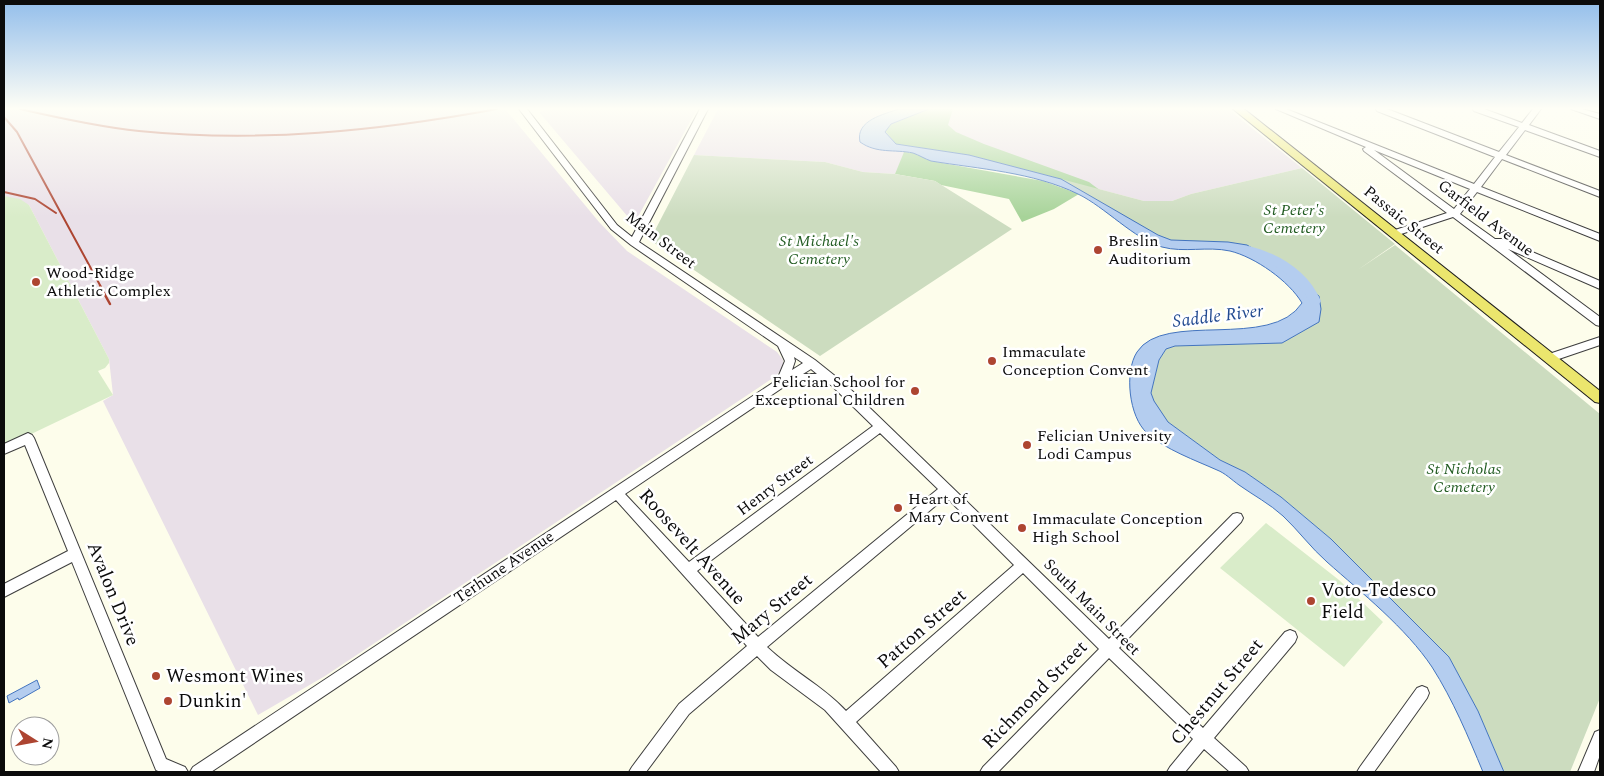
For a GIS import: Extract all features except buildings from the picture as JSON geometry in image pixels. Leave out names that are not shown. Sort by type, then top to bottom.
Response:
[{"type":"main road","name":"Passaic Street","points":[[1284,145],[1600,398]]},
{"type":"street","name":"Main Street","points":[[551,145],[614,227],[634,243],[811,363]]},
{"type":"street","points":[[634,243],[685,145]]},
{"type":"street","name":"Garfield Avenue","points":[[1361,145],[1600,322]]},
{"type":"street","points":[[1368,145],[1600,238]]},
{"type":"street","points":[[1475,145],[1600,194]]},
{"type":"street","points":[[1394,233],[1454,213],[1509,145]]},
{"type":"street","points":[[1576,145],[1600,154]]},
{"type":"street","points":[[614,227],[622,230],[631,230],[643,226]]},
{"type":"street","points":[[1481,233],[1600,286]]},
{"type":"street","points":[[1550,358],[1600,341]]},
{"type":"street","points":[[781,382],[790,362],[782,344]]},
{"type":"street","name":"South Main Street","points":[[811,363],[836,382],[1108,648],[1240,772]]},
{"type":"street","name":"Terhune Avenue","points":[[204,770],[811,363]]},
{"type":"street","points":[[781,382],[799,377],[836,382]]},
{"type":"street","name":"Henry Street","points":[[688,570],[881,426]]},
{"type":"street","name":"Avalon Drive","points":[[4,449],[28,438],[160,769],[180,772]]},
{"type":"street","name":"Mary Street","points":[[637,772],[684,709],[756,646],[946,490]]},
{"type":"street","name":"Roosevelt Avenue","points":[[616,492],[756,646],[776,665],[810,689],[846,721],[891,772]]},
{"type":"street","name":"Richmond Street","points":[[988,772],[1237,518]]},
{"type":"street","points":[[4,591],[75,554]]},
{"type":"street","name":"Patton Street","points":[[846,721],[1024,564]]},
{"type":"street","name":"Chestnut Street","points":[[1175,772],[1290,637]]},
{"type":"street","points":[[1364,772],[1422,693]]},
{"type":"street","points":[[1586,772],[1600,738]]},
{"type":"shaded area","points":[[4,145],[535,145],[599,222],[627,251],[777,352],[783,360],[783,367],[776,376],[325,676],[258,715],[103,401],[113,395],[109,359],[29,205],[4,196]]},
{"type":"shaded area","points":[[567,145],[677,145],[634,224]]},
{"type":"shaded area","points":[[699,145],[909,145],[895,174],[863,172],[825,162],[694,155]]},
{"type":"shaded area","points":[[932,145],[1273,145],[1302,168],[1191,194],[1172,201],[1144,201]]},
{"type":"green space","points":[[904,145],[987,145],[1089,182],[1112,199],[1157,224],[1250,238],[1275,245],[1297,256],[1318,270],[1347,294],[1332,294],[1347,338],[1337,365],[1286,352],[1267,354],[1241,426],[1216,392],[1215,359],[1187,362],[1166,349],[1175,346],[1282,343],[1319,322],[1321,309],[1319,296],[1286,268],[1247,245],[1228,242],[1171,240],[1158,235],[1061,179],[969,155]]},
{"type":"green space","points":[[904,152],[915,153],[931,161],[1043,181],[1079,194],[1054,209],[1022,222],[1009,199],[941,185],[935,181],[895,174]]},
{"type":"green space","name":"St Michael's Cemetery","points":[[694,155],[825,162],[863,172],[895,174],[935,181],[1012,229],[820,356],[650,240]]},
{"type":"green space","name":"St Nicholas Cemetery","points":[[1302,168],[1395,244],[1359,269],[1395,245],[1600,414],[1600,698],[1570,772],[1504,772],[1478,711],[1449,657],[1331,539],[1281,497],[1245,472],[1220,460],[1168,422],[1153,401],[1151,393],[1159,360],[1166,349],[1175,346],[1282,343],[1319,322],[1286,268],[1247,245],[1228,242],[1171,240],[1158,235],[1061,179],[1144,201],[1172,201],[1191,194]]},
{"type":"green space","name":"Wood-Ridge Athletic Complex","points":[[4,196],[20,199],[29,205],[109,359],[109,363],[105,368],[98,371],[113,395],[4,447]]},
{"type":"green space","name":"Voto-Tedesco Field","points":[[1266,523],[1339,580],[1383,622],[1344,667],[1220,568]]},
{"type":"water","name":"Saddle River","points":[[904,145],[969,155],[1061,179],[1158,235],[1171,240],[1228,242],[1247,245],[1286,268],[1319,296],[1321,309],[1319,322],[1282,343],[1175,346],[1166,349],[1159,360],[1151,393],[1154,401],[1168,422],[1220,460],[1245,472],[1281,497],[1331,539],[1449,657],[1478,711],[1504,772],[1483,772],[1453,705],[1432,667],[1410,638],[1383,611],[1321,557],[1289,521],[1278,512],[1223,473],[1181,454],[1154,439],[1141,426],[1136,416],[1130,394],[1131,371],[1137,352],[1151,340],[1170,333],[1243,329],[1267,325],[1287,317],[1302,303],[1289,286],[1260,264],[1240,254],[1213,249],[1170,249],[1151,243],[1078,194],[1043,181],[1006,172],[931,161],[913,153],[879,150],[866,146]]},
{"type":"water","points":[[37,680],[40,688],[19,700],[18,698],[9,703],[7,696]]},
{"type":"waterway","name":"Saddle River","points":[[1249,250],[1288,269],[1305,283],[1315,301]]},
{"type":"railway","points":[[24,145],[101,287]]},
{"type":"railway","points":[[4,192],[35,199],[56,213]]},
{"type":"railway","points":[[100,286],[110,304]]},
{"type":"place","name":"Breslin Auditorium","points":[[1098,250]]},
{"type":"place","name":"Wood-Ridge Athletic Complex","points":[[36,282]]},
{"type":"place","name":"Immaculate Conception Convent","points":[[992,361]]},
{"type":"place","name":"Felician School for Exceptional Children","points":[[915,391]]},
{"type":"place","name":"Felician University Lodi Campus","points":[[1027,445]]},
{"type":"place","name":"Heart of Mary Convent","points":[[898,508]]},
{"type":"place","name":"Immaculate Conception High School","points":[[1022,528]]},
{"type":"place","name":"Voto-Tedesco Field","points":[[1311,601]]},
{"type":"place","name":"Wesmont Wines","points":[[156,676]]},
{"type":"place","name":"Dunkin'","points":[[168,701]]},
{"type":"park label","name":"St Peter's Cemetery","points":[[1294,219]]}]
